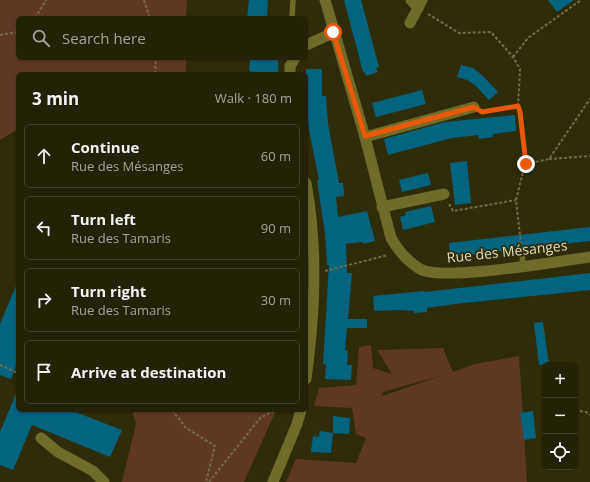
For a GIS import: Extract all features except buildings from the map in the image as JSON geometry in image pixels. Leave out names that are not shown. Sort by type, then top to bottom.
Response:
[{"type":"street","name":"Rue des Mésanges","points":[[324,0],[365,136],[391,238],[399,252],[421,270],[452,275],[590,257]]},
{"type":"street","points":[[410,23],[417,3]]},
{"type":"street","points":[[308,44],[333,32]]},
{"type":"street","points":[[365,136],[474,107]]},
{"type":"street","points":[[308,194],[313,220],[315,272],[312,332],[308,363]]},
{"type":"street","points":[[382,207],[444,194]]},
{"type":"street","points":[[273,482],[300,412]]},
{"type":"street","points":[[41,438],[58,452],[93,471],[104,482]]},
{"type":"lane","points":[[292,16],[293,0]]},
{"type":"lane","points":[[522,253],[523,266]]},
{"type":"path","points":[[36,16],[46,0]]},
{"type":"path","points":[[144,0],[149,16]]},
{"type":"path","points":[[513,56],[528,38],[581,0]]},
{"type":"path","points":[[438,19],[459,33],[491,32],[513,56],[520,69],[518,106],[526,164],[516,200],[522,253]]},
{"type":"path","points":[[0,35],[16,32]]},
{"type":"path","points":[[156,60],[156,72]]},
{"type":"path","points":[[549,159],[590,99]]},
{"type":"path","points":[[474,107],[482,112],[518,106]]},
{"type":"path","points":[[526,164],[549,159],[590,156]]},
{"type":"path","points":[[444,194],[453,211],[516,200]]},
{"type":"path","points":[[325,271],[387,255]]},
{"type":"path","points":[[0,365],[16,372]]},
{"type":"path","points":[[578,411],[586,412],[590,415]]},
{"type":"path","points":[[174,412],[186,428],[215,446],[208,482]]},
{"type":"path","points":[[208,482],[261,417],[272,412]]},
{"type":"shaded area","points":[[0,0],[187,0],[186,16],[16,16],[16,60],[186,60],[186,72],[16,72],[16,130],[0,140]]},
{"type":"shaded area","points":[[371,345],[373,368],[392,374],[377,350],[443,348],[453,372],[475,364],[519,356],[527,482],[286,482],[296,459],[356,463],[366,438],[356,434],[352,408],[314,406],[319,388],[356,385],[359,347]],"holes":[[[443,375],[382,396],[376,412],[383,392]]]},
{"type":"shaded area","points":[[133,412],[275,412],[244,482],[122,482],[136,424]]},
{"type":"route","points":[[333,32],[365,136],[474,107],[482,112],[518,106],[526,164]]}]
